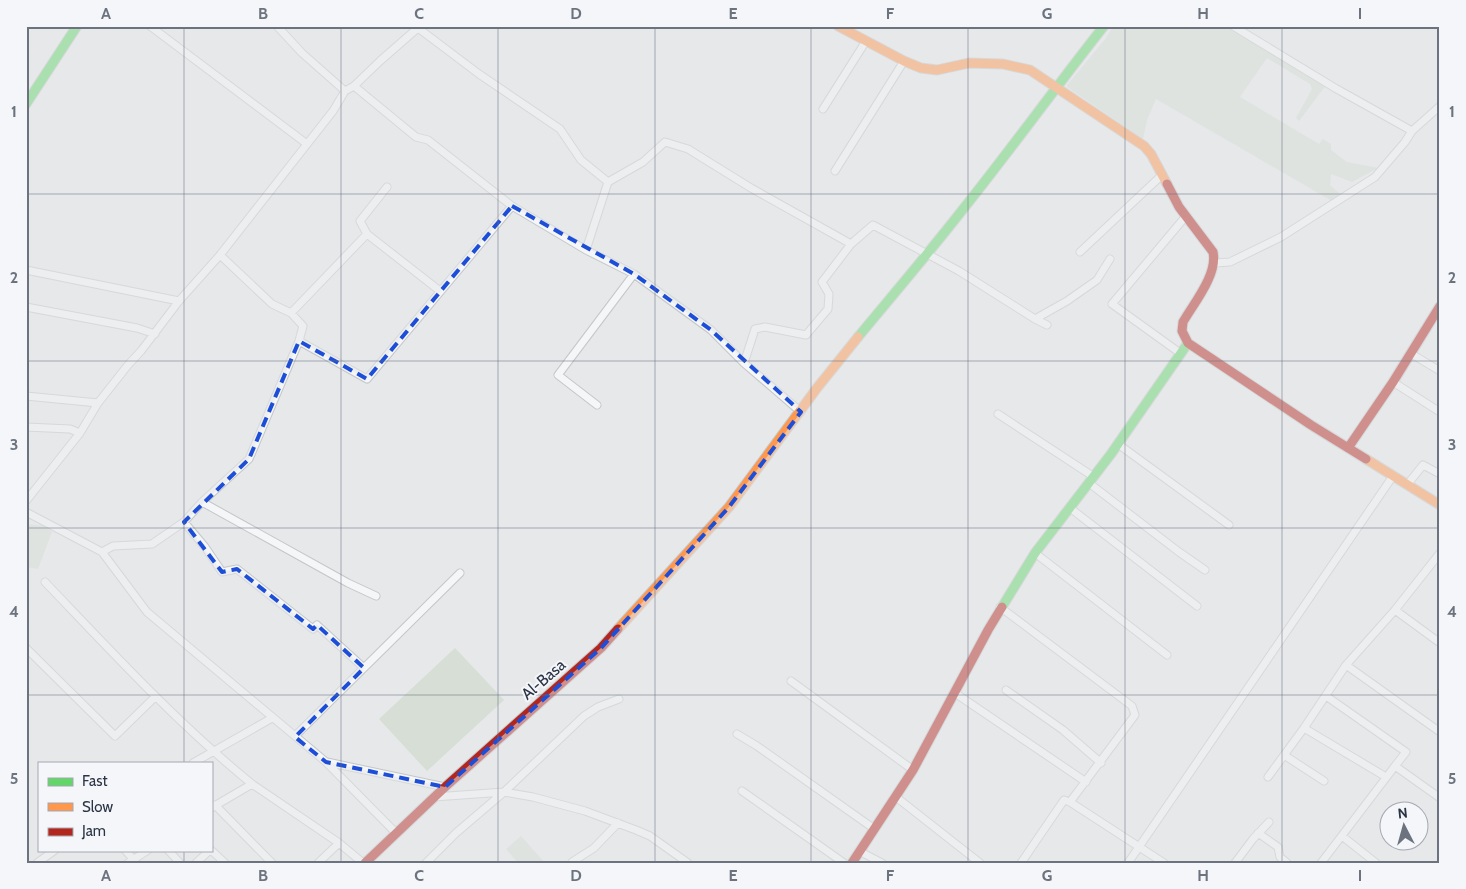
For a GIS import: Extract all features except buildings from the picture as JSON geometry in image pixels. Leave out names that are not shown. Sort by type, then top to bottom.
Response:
[{"type":"street","points":[[26,104],[77,26]]},
{"type":"street","points":[[150,26],[307,144]]},
{"type":"street","points":[[277,26],[302,53],[345,91]]},
{"type":"street","points":[[838,26],[904,61],[922,68],[936,70],[969,64],[1003,64],[1030,70],[1144,146],[1151,154],[1186,216],[1213,252],[1215,263],[1212,272],[1183,322],[1182,332],[1188,343],[1348,448],[1440,505]]},
{"type":"street","name":"Al-Basa","points":[[364,863],[445,787],[601,648],[729,507],[817,388],[959,215],[1025,130],[1056,86],[1104,26]]},
{"type":"street","points":[[1233,26],[1335,88],[1412,131]]},
{"type":"street","points":[[26,501],[80,433],[98,403],[155,334],[179,301],[220,255],[334,111],[345,91],[354,86],[419,27],[479,74],[560,130],[581,160],[608,182]]},
{"type":"street","points":[[823,109],[866,41]]},
{"type":"street","points":[[835,171],[904,61]]},
{"type":"street","points":[[354,86],[416,137],[428,140],[512,206],[586,250],[634,274],[711,330],[744,363],[801,412]]},
{"type":"street","points":[[1215,263],[1230,262],[1280,237],[1375,177],[1412,131],[1440,106]]},
{"type":"street","points":[[586,250],[608,182],[643,162],[665,142],[688,149],[751,188],[851,244]]},
{"type":"street","points":[[1080,252],[1162,175]]},
{"type":"street","points":[[387,187],[360,221],[367,234],[440,291]]},
{"type":"street","points":[[299,341],[367,379],[512,206]]},
{"type":"street","points":[[1180,353],[1112,304],[1186,216]]},
{"type":"street","points":[[744,363],[755,329],[765,327],[806,335],[828,309],[829,294],[822,282],[851,244],[873,225],[959,271],[1047,325]]},
{"type":"street","points":[[291,313],[367,234]]},
{"type":"street","points":[[102,552],[112,546],[152,544],[184,522],[202,502],[249,459],[299,341],[303,326],[291,313],[272,304],[220,255]]},
{"type":"street","points":[[1035,319],[1067,301],[1097,280],[1110,260]]},
{"type":"street","points":[[26,270],[179,301]]},
{"type":"street","points":[[597,405],[558,375],[634,274]]},
{"type":"street","points":[[26,307],[137,328],[155,334]]},
{"type":"street","points":[[1348,448],[1439,310]]},
{"type":"street","points":[[852,863],[873,828],[913,770],[1000,607],[1035,553],[1118,444],[1188,343]]},
{"type":"street","points":[[1410,353],[1440,371]]},
{"type":"street","points":[[1392,382],[1440,412]]},
{"type":"street","points":[[26,396],[98,403]]},
{"type":"street","points":[[998,414],[1091,480],[1179,552],[1205,570]]},
{"type":"street","points":[[26,427],[70,428],[80,433]]},
{"type":"street","points":[[1118,444],[1229,525]]},
{"type":"street","points":[[1407,485],[1422,465],[1440,474]]},
{"type":"street","points":[[1128,863],[1393,476]]},
{"type":"street","points":[[202,502],[348,583],[376,596]]},
{"type":"street","points":[[1070,508],[1197,606]]},
{"type":"street","points":[[26,512],[102,552],[147,612],[326,762],[396,833]]},
{"type":"street","points":[[184,522],[205,547],[222,572],[237,569],[313,629],[317,625],[364,668]]},
{"type":"street","points":[[1035,553],[1167,655]]},
{"type":"street","points":[[1268,777],[1346,666],[1395,610],[1440,553]]},
{"type":"street","points":[[295,736],[460,573]]},
{"type":"street","points":[[45,582],[155,697],[212,751],[252,784],[340,843],[364,863]]},
{"type":"street","points":[[1000,607],[1132,706],[1135,715],[1070,802]]},
{"type":"street","points":[[1395,610],[1440,643]]},
{"type":"street","points":[[26,648],[114,736],[155,697]]},
{"type":"street","points":[[1346,666],[1440,732]]},
{"type":"street","points":[[791,681],[913,770]]},
{"type":"street","points":[[1006,690],[1063,730],[1101,763]]},
{"type":"street","points":[[955,693],[1086,782]]},
{"type":"street","points":[[1321,863],[1406,752],[1326,696]]},
{"type":"street","points":[[426,863],[456,832],[504,792],[584,716],[598,707],[619,699]]},
{"type":"street","points":[[195,762],[272,718]]},
{"type":"street","points":[[1304,728],[1386,777]]},
{"type":"street","points":[[737,734],[757,746],[873,828]]},
{"type":"street","points":[[1284,755],[1324,781]]},
{"type":"street","points":[[326,762],[445,787]]},
{"type":"street","points":[[1394,766],[1440,798]]},
{"type":"street","points":[[252,784],[213,807],[272,863]]},
{"type":"street","points":[[742,791],[844,863]]},
{"type":"street","points":[[434,797],[504,792],[534,797],[585,811],[650,836],[688,863]]},
{"type":"street","points":[[896,797],[980,863]]},
{"type":"street","points":[[1021,863],[1064,800],[1140,846],[1164,863]]},
{"type":"street","points":[[1234,863],[1269,822]]},
{"type":"street","points":[[572,862],[594,848],[618,823]]},
{"type":"street","points":[[1258,833],[1278,847],[1280,857],[1287,863]]},
{"type":"street","points":[[1342,836],[1376,863]]},
{"type":"street","points":[[318,863],[340,843]]},
{"type":"street","points":[[212,851],[224,863]]},
{"type":"street","points":[[859,851],[882,863]]},
{"type":"street","points":[[38,863],[52,852]]},
{"type":"street","points":[[132,862],[145,852]]},
{"type":"street","points":[[170,852],[180,863]]},
{"type":"street","points":[[196,863],[209,852]]},
{"type":"highlighted area","points":[[512,206],[634,274],[711,330],[801,412],[729,507],[601,648],[445,787],[326,762],[295,737],[364,668],[317,625],[313,629],[237,569],[222,572],[184,522],[249,459],[299,341],[367,379]]},
{"type":"shaded area","points":[[1113,26],[1228,26],[1326,85],[1299,121],[1296,118],[1312,89],[1310,84],[1267,58],[1240,97],[1319,144],[1323,139],[1331,144],[1331,150],[1347,162],[1378,168],[1352,182],[1331,174],[1330,185],[1340,194],[1332,201],[1156,99],[1147,120],[1143,139],[1067,87],[1106,38]]},
{"type":"shaded area","points":[[26,524],[43,526],[52,532],[38,569],[26,567]]},
{"type":"shaded area","points":[[455,648],[504,700],[427,771],[379,719]]},
{"type":"shaded area","points":[[521,836],[545,863],[518,863],[506,849]]},
{"type":"traffic: fast","points":[[26,104],[77,26]]},
{"type":"traffic: fast","points":[[858,337],[978,190],[1104,26]]},
{"type":"traffic: fast","points":[[1002,607],[1035,553],[1111,454],[1188,343]]},
{"type":"traffic: slow","points":[[838,26],[921,68],[937,70],[969,63],[1003,64],[1030,70],[1144,146],[1151,154],[1167,184]]},
{"type":"traffic: slow","points":[[618,629],[729,507],[817,388],[858,337]]},
{"type":"traffic: slow","points":[[1366,459],[1440,505]]},
{"type":"traffic: jam","points":[[1167,184],[1179,207],[1213,252],[1214,261],[1209,279],[1183,322],[1182,331],[1188,343],[1311,425],[1366,459]]},
{"type":"traffic: jam","points":[[1348,448],[1393,382],[1440,306]]},
{"type":"traffic: jam","points":[[852,863],[913,770],[1002,607]]},
{"type":"traffic: jam","points":[[365,863],[445,787],[601,648],[618,629]]}]
